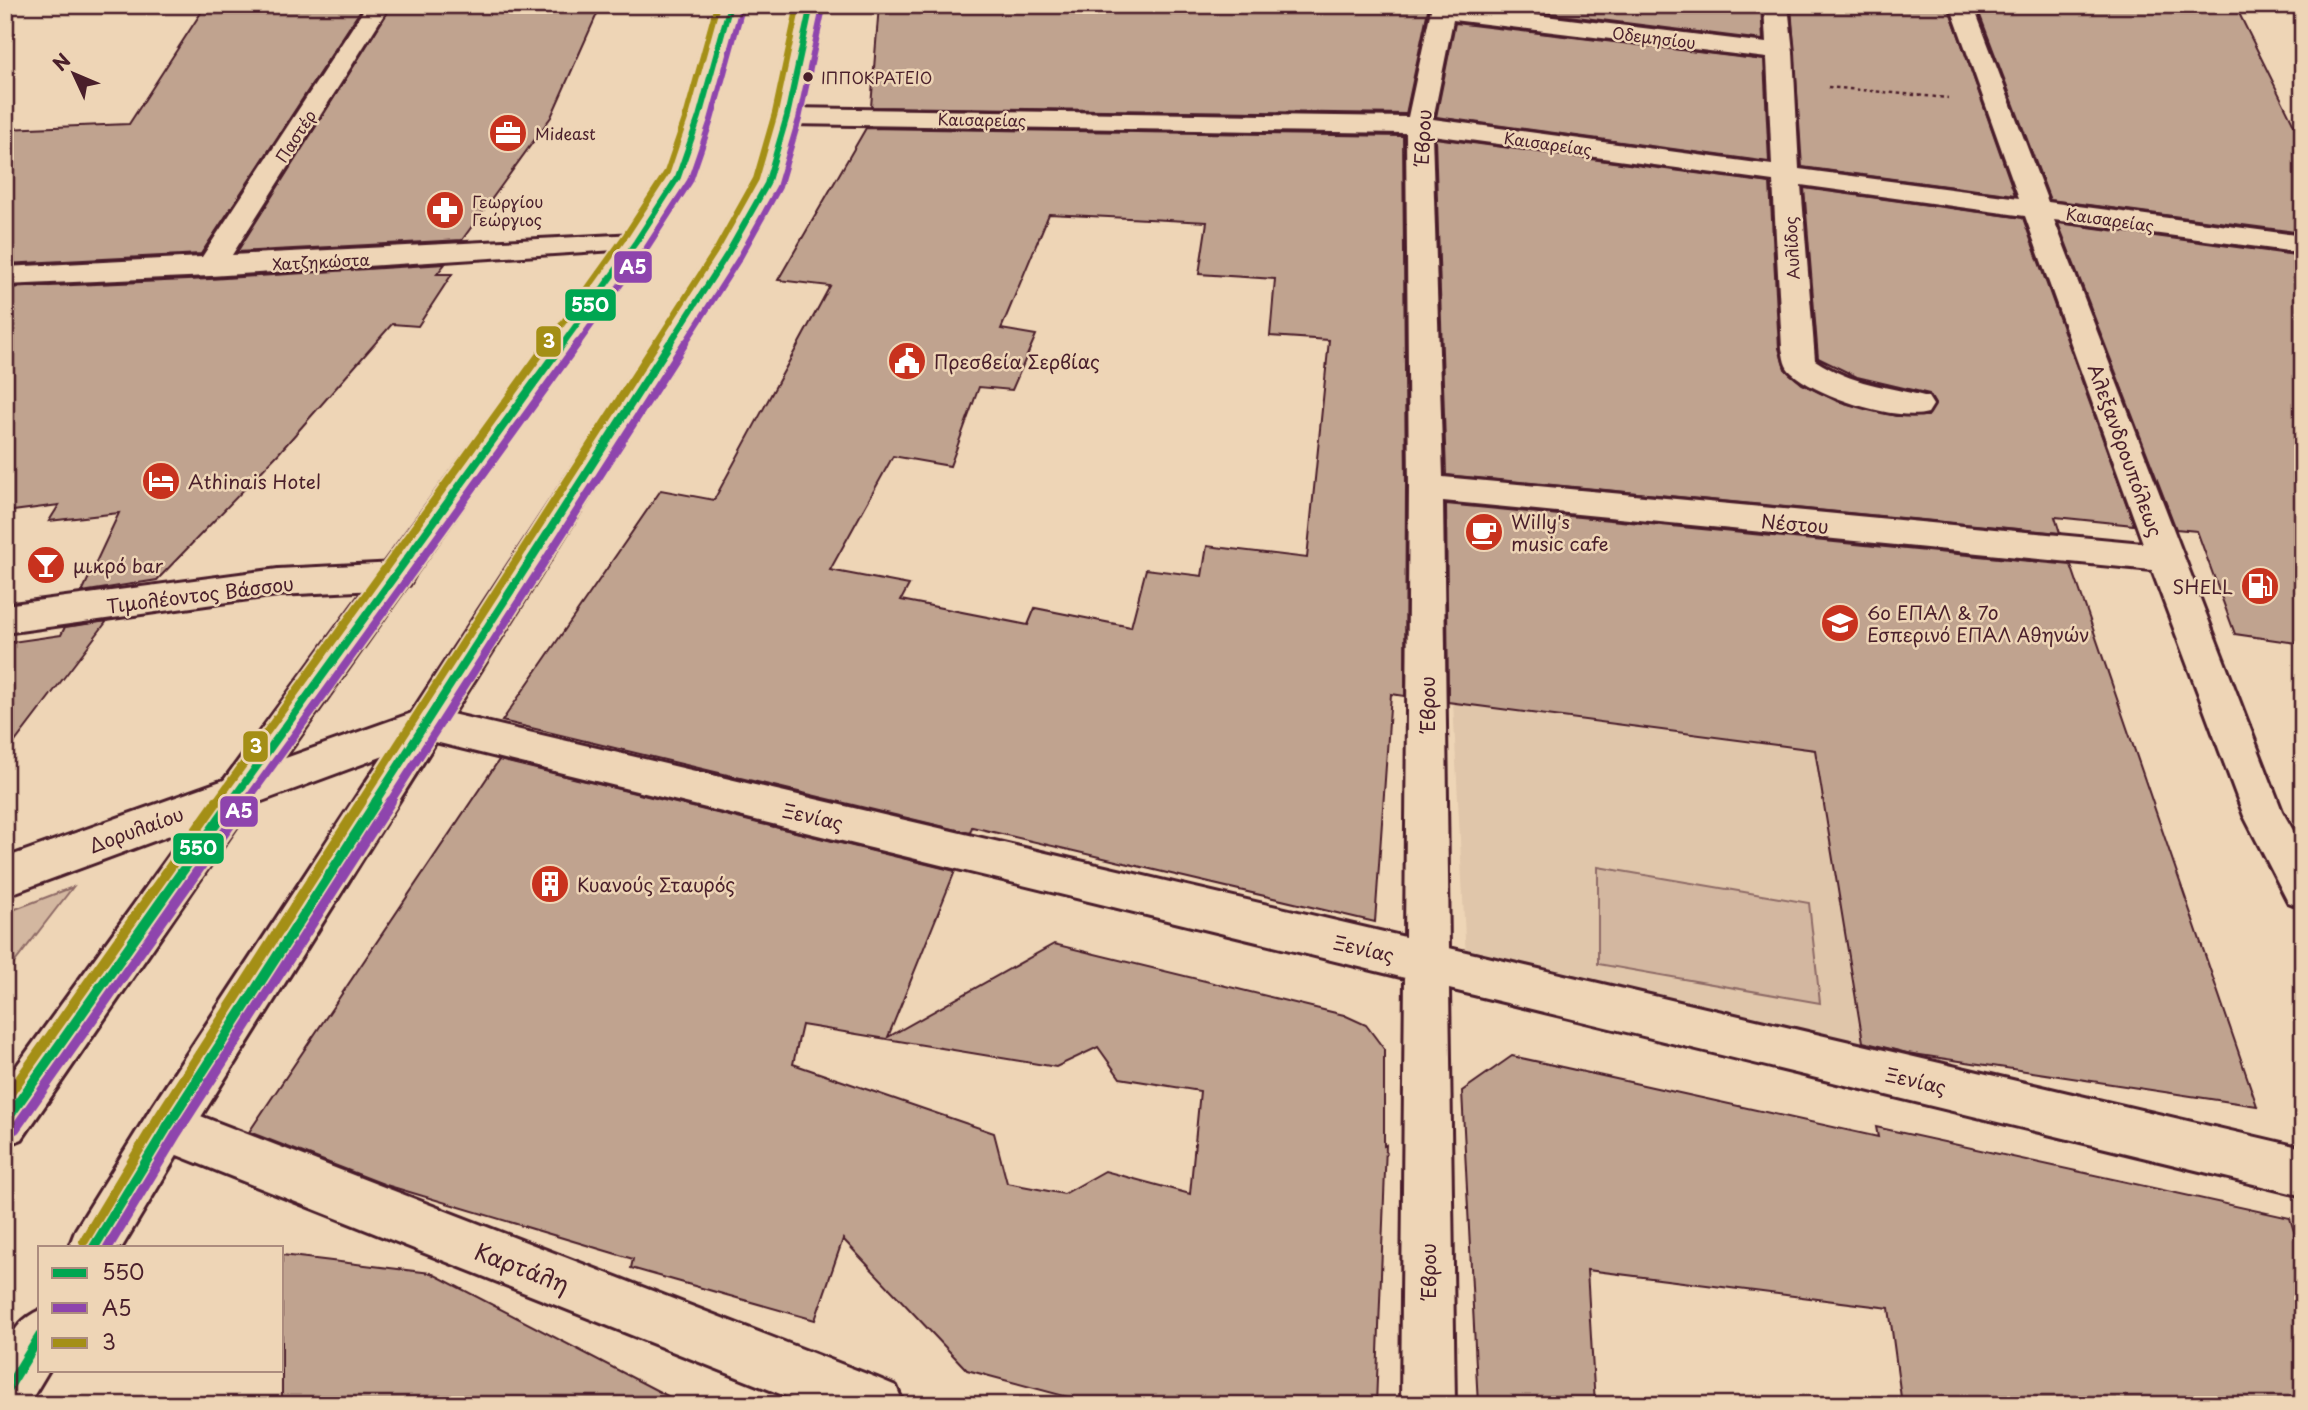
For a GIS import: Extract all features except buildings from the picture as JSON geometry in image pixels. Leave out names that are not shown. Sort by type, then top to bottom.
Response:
[{"type":"street","name":"Παστέρ","points":[[210,267],[379,5]]},
{"type":"street","points":[[5,1122],[238,792],[636,242],[678,177],[699,117],[730,5]]},
{"type":"street","points":[[95,1246],[167,1127],[729,253],[767,184],[787,116],[811,5]]},
{"type":"street","name":"Αυλίδος","points":[[1776,5],[1781,52],[1797,348],[1801,365],[1821,380],[1869,398],[1917,405]]},
{"type":"street","name":"Αλεξανδρουπόλεως","points":[[1962,5],[2165,558],[2264,816],[2303,889]]},
{"type":"street","name":"Οδεμησίου","points":[[1443,9],[1781,52]]},
{"type":"street","name":"Έβρου","points":[[1428,1405],[1426,487],[1419,125],[1443,9]]},
{"type":"street","name":"Καισαρείας","points":[[787,116],[1419,125],[2303,245]]},
{"type":"street","name":"Χατζηκώστα","points":[[5,276],[636,242]]},
{"type":"street","name":"Νέστου","points":[[1426,487],[2165,558]]},
{"type":"street","name":"Τιμολέοντος Βάσσου","points":[[5,619],[278,582],[396,576]]},
{"type":"street","name":"Δορυλαίου","points":[[5,877],[426,724]]},
{"type":"street","name":"Ξενίας","points":[[426,724],[2303,1172]]},
{"type":"street","name":"Καρτάλη","points":[[167,1127],[816,1393],[877,1405]]},
{"type":"street","points":[[5,1393],[38,1339]]},
{"type":"path","points":[[1848,89],[1998,103]]},
{"type":"shaded area","points":[[1693,539],[2078,584],[2120,707],[1942,685],[2026,1071],[1863,1046],[1466,958],[1453,702]]},
{"type":"shaded area","points":[[1598,867],[1809,903],[1820,1003],[1598,964]]},
{"type":"shaded area","points":[[73,887],[5,975],[5,913]]},
{"type":"transit line","name":"3","points":[[5,1100],[228,785],[626,235],[667,172],[687,113],[717,5]]},
{"type":"transit line","name":"550","points":[[5,1122],[238,792],[636,242],[678,177],[699,117],[730,5]]},
{"type":"transit line","name":"3","points":[[84,1241],[157,1120],[718,247],[756,179],[775,113],[798,5]]},
{"type":"transit line","name":"550","points":[[95,1246],[167,1127],[728,253],[767,184],[787,116],[811,5]]},
{"type":"transit line","name":"A5","points":[[15,1129],[248,799],[646,249],[690,181],[711,120],[742,8]]},
{"type":"transit line","name":"A5","points":[[109,1246],[177,1133],[739,259],[779,187],[799,119],[823,8]]},
{"type":"transit line","name":"550","points":[[5,1393],[38,1339]]},
{"type":"place","name":"ΙΠΠΟΚΡΑΤΕΙΟ","points":[[808,77]]},
{"type":"place","name":"Mideast","points":[[508,133]]},
{"type":"place","name":"Γεωργίου Γεώργιος","points":[[445,210]]},
{"type":"place","name":"Πρεσβεία Σερβίας","points":[[907,361]]},
{"type":"place","name":"Athinais Hotel","points":[[161,481]]},
{"type":"place","name":"Willy's music cafe","points":[[1484,532]]},
{"type":"place","name":"μικρό bar","points":[[46,565]]},
{"type":"place","name":"SHELL","points":[[2260,586]]},
{"type":"place","name":"6ο ΕΠΑΛ & 7ο Εσπερινό ΕΠΑΛ Αθηνών","points":[[1840,623]]},
{"type":"place","name":"Κυανούς Σταυρός","points":[[550,884]]}]
